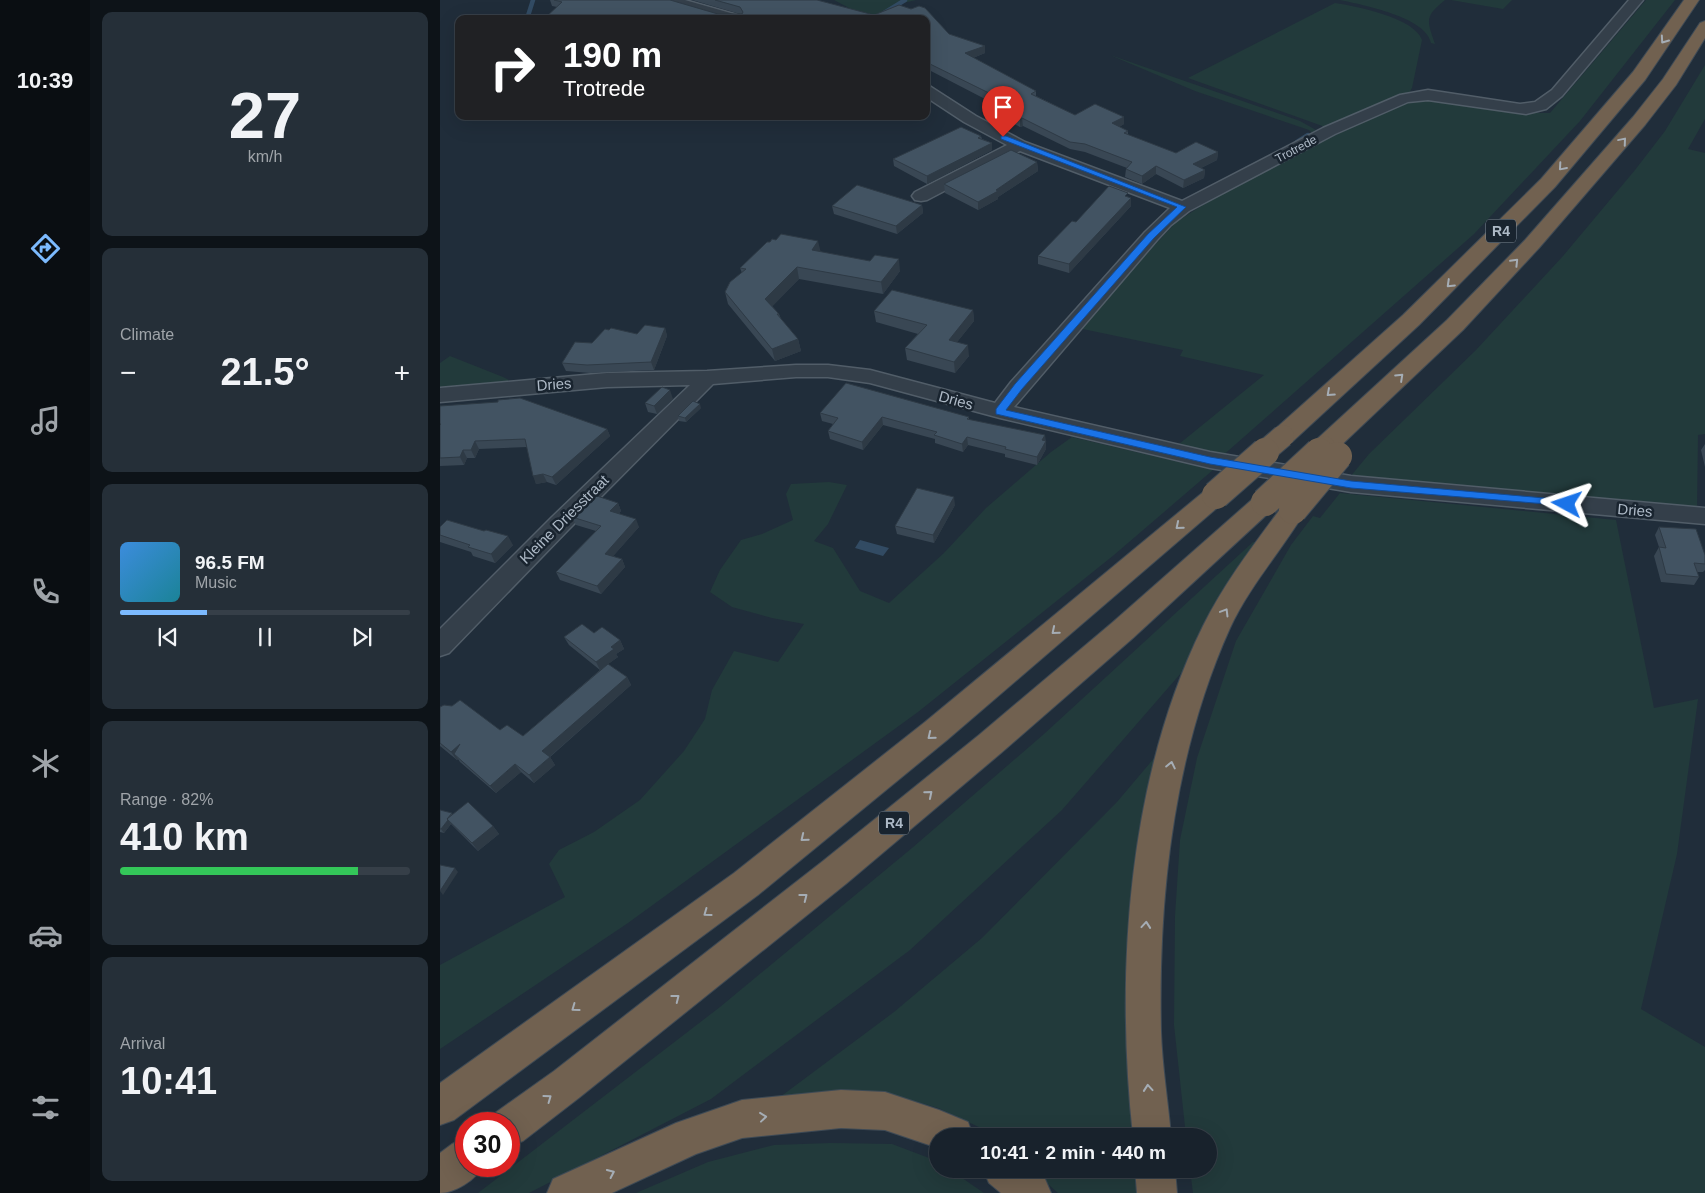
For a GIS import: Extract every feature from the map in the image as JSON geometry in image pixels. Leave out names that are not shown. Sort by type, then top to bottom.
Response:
[{"type":"highway","name":"R4","points":[[440,1106],[746,884],[936,732],[1283,436],[1458,276],[1548,183],[1639,76],[1692,0]]},
{"type":"highway","name":"R4","points":[[520,1118],[575,1078],[835,872],[1071,674],[1279,506],[1331,452],[1366,431],[1364,410],[1455,325],[1532,244],[1640,122],[1670,82],[1705,26]]},
{"type":"highway","points":[[1151,1128],[1143,1032],[1146,930],[1154,848],[1175,745],[1194,682],[1217,626],[1252,566],[1279,506]]},
{"type":"highway","points":[[566,1193],[690,1137],[742,1119],[841,1109],[886,1111],[939,1128]]},
{"type":"highway","points":[[440,1177],[455,1166]]},
{"type":"highway","points":[[1014,1178],[1031,1193]]},
{"type":"highway","points":[[1156,1178],[1157,1193]]},
{"type":"street","points":[[670,0],[722,15]]},
{"type":"street","name":"Trotrede","points":[[1000,412],[1018,387],[1151,236],[1182,207],[1329,131],[1405,98],[1428,95],[1520,109],[1535,109],[1544,106],[1636,0]]},
{"type":"street","points":[[930,93],[970,119],[1019,145],[1182,207]]},
{"type":"street","points":[[921,196],[1019,145]]},
{"type":"street","name":"Dries","points":[[440,395],[607,380],[686,387],[707,378],[796,371],[846,373],[870,377],[1000,412],[1210,460],[1351,484],[1705,516]]},
{"type":"street","name":"Kleine Driesstraat","points":[[440,646],[534,548],[682,405],[686,387]]},
{"type":"green space","points":[[834,0],[916,0],[903,3],[881,15],[862,15]]},
{"type":"green space","points":[[1340,0],[1445,0],[1433,11],[1429,19],[1435,44],[1431,43],[1427,34],[1418,26],[1406,19],[1378,9]]},
{"type":"green space","points":[[1451,0],[1512,0],[1503,9]]},
{"type":"green space","points":[[1646,0],[1675,0],[1580,121],[1474,234],[1220,458],[1179,444],[1264,375],[1180,356],[1183,350],[1078,328],[1176,222],[1211,200],[1329,138],[1378,115],[1409,102],[1432,99],[1515,113],[1550,113]]},
{"type":"green space","points":[[1335,3],[1384,14],[1408,25],[1417,32],[1422,40],[1412,88],[1409,93],[1328,128],[1188,78]]},
{"type":"green space","points":[[1110,55],[1300,121],[1316,130],[1312,133],[1309,130],[1195,91]]},
{"type":"green space","points":[[1705,65],[1705,119],[1688,149],[1705,153],[1705,434],[1698,435],[1697,511],[1350,477],[1369,454],[1476,350],[1563,256],[1665,131]]},
{"type":"green space","points":[[450,356],[509,380],[507,383],[440,389],[440,363]]},
{"type":"green space","points":[[1072,437],[1213,470],[1114,555],[918,712],[628,923],[440,1049],[440,965],[565,897],[549,864],[559,850],[594,832],[640,800],[684,751],[705,719],[712,690],[734,651],[778,662],[804,624],[772,618],[732,607],[710,592],[720,570],[741,540],[762,534],[793,520],[786,494],[791,484],[829,482],[847,485],[828,524],[814,541],[833,548],[860,591],[889,603],[944,553],[986,508],[1051,452]]},
{"type":"green space","points":[[1340,493],[1616,520],[1654,708],[1698,699],[1677,854],[1641,1009],[1705,1047],[1705,1193],[1193,1193],[1191,1178],[1217,1178],[1217,1128],[1185,1128],[1174,1025],[1175,916],[1180,840],[1197,758],[1236,641],[1291,545],[1313,516],[1320,518]]},
{"type":"green space","points":[[1253,542],[1258,543],[1188,665],[1062,810],[910,950],[711,1099],[529,1193],[478,1193],[499,1177],[520,1177],[520,1161],[720,1007],[912,848],[1044,734]]},
{"type":"green space","points":[[1161,750],[1130,1085],[1134,1128],[981,1128],[938,1108],[897,1096],[841,1095],[776,1100],[894,1012],[982,938],[1117,802]]},
{"type":"green space","points":[[831,1143],[892,1144],[929,1158],[929,1178],[962,1178],[984,1193],[636,1193],[708,1162],[774,1145]]},
{"type":"green space","points":[[1041,1178],[1140,1178],[1142,1193],[1058,1193]]},
{"type":"water","points":[[860,540],[889,548],[883,556],[855,548]]},
{"type":"building","points":[[554,0],[670,0],[718,14],[742,14],[743,12],[740,7],[715,0],[817,0],[874,15],[548,15],[562,2]]},
{"type":"building","points":[[899,5],[911,9],[919,6],[925,8],[949,34],[985,46],[965,53],[1036,91],[1031,94],[1075,115],[1095,104],[1124,117],[1112,123],[1128,131],[1124,133],[1176,153],[1196,142],[1218,152],[1193,164],[1205,170],[1184,180],[1156,166],[1142,176],[1126,169],[1132,162],[1085,144],[1070,142],[983,100],[993,95],[930,64],[930,15],[874,15]]},
{"type":"building","points":[[961,127],[981,136],[978,138],[992,143],[927,176],[893,159]]},
{"type":"building","points":[[1011,150],[1037,162],[996,190],[998,191],[978,202],[944,184]]},
{"type":"building","points":[[857,185],[922,205],[896,226],[832,206]]},
{"type":"building","points":[[1109,186],[1128,193],[1125,196],[1131,198],[1069,264],[1038,256],[1072,221],[1076,222]]},
{"type":"building","points":[[781,234],[818,241],[812,250],[870,261],[875,255],[899,259],[881,282],[797,267],[765,299],[798,339],[772,349],[725,292],[730,282],[746,269],[740,268],[767,242],[770,242],[772,239],[776,240]]},
{"type":"building","points":[[892,290],[973,310],[949,340],[968,345],[954,362],[905,348],[927,325],[874,311]]},
{"type":"building","points":[[645,325],[665,328],[651,362],[587,365],[562,363],[575,342],[592,343],[605,329],[609,330],[611,328],[637,334]]},
{"type":"building","points":[[846,383],[969,417],[967,419],[1045,435],[1042,440],[1046,441],[1037,457],[967,437],[962,444],[934,435],[937,432],[882,417],[862,442],[828,431],[838,418],[820,413]]},
{"type":"building","points":[[662,387],[670,390],[654,406],[645,403]]},
{"type":"building","points":[[520,398],[607,429],[552,477],[543,474],[533,476],[525,439],[475,441],[471,450],[463,450],[460,457],[440,458],[440,406],[498,402],[498,400]]},
{"type":"building","points":[[693,401],[700,404],[685,418],[678,416]]},
{"type":"building","points":[[917,488],[954,497],[933,535],[895,526]]},
{"type":"building","points":[[594,495],[618,503],[610,511],[636,519],[605,554],[622,559],[597,586],[556,572],[601,526],[572,517]]},
{"type":"building","points":[[447,520],[508,536],[491,554],[440,535],[440,527]]},
{"type":"building","points":[[1659,527],[1696,529],[1705,555],[1705,564],[1694,563],[1699,577],[1666,574],[1659,547],[1666,548]]},
{"type":"building","points":[[582,624],[594,633],[602,627],[620,640],[611,647],[614,649],[596,662],[564,637]]},
{"type":"building","points":[[608,664],[627,677],[542,751],[550,757],[529,775],[515,764],[490,786],[454,754],[460,744],[451,752],[440,743],[440,707],[444,705],[452,706],[460,700],[500,730],[507,725],[523,736]]},
{"type":"building","points":[[468,802],[493,826],[472,843],[447,819]]},
{"type":"building","points":[[440,810],[452,813],[441,829],[440,829]]},
{"type":"building","points":[[440,865],[455,868],[440,891]]},
{"type":"waterway","points":[[528,15],[533,0]]},
{"type":"waterway","points":[[884,13],[905,0]]},
{"type":"waterway","points":[[1297,142],[1308,135]]},
{"type":"route","points":[[1003,137],[1019,145],[1182,207],[1151,236],[1018,387],[1000,412],[1210,460],[1351,484],[1567,504]]}]
